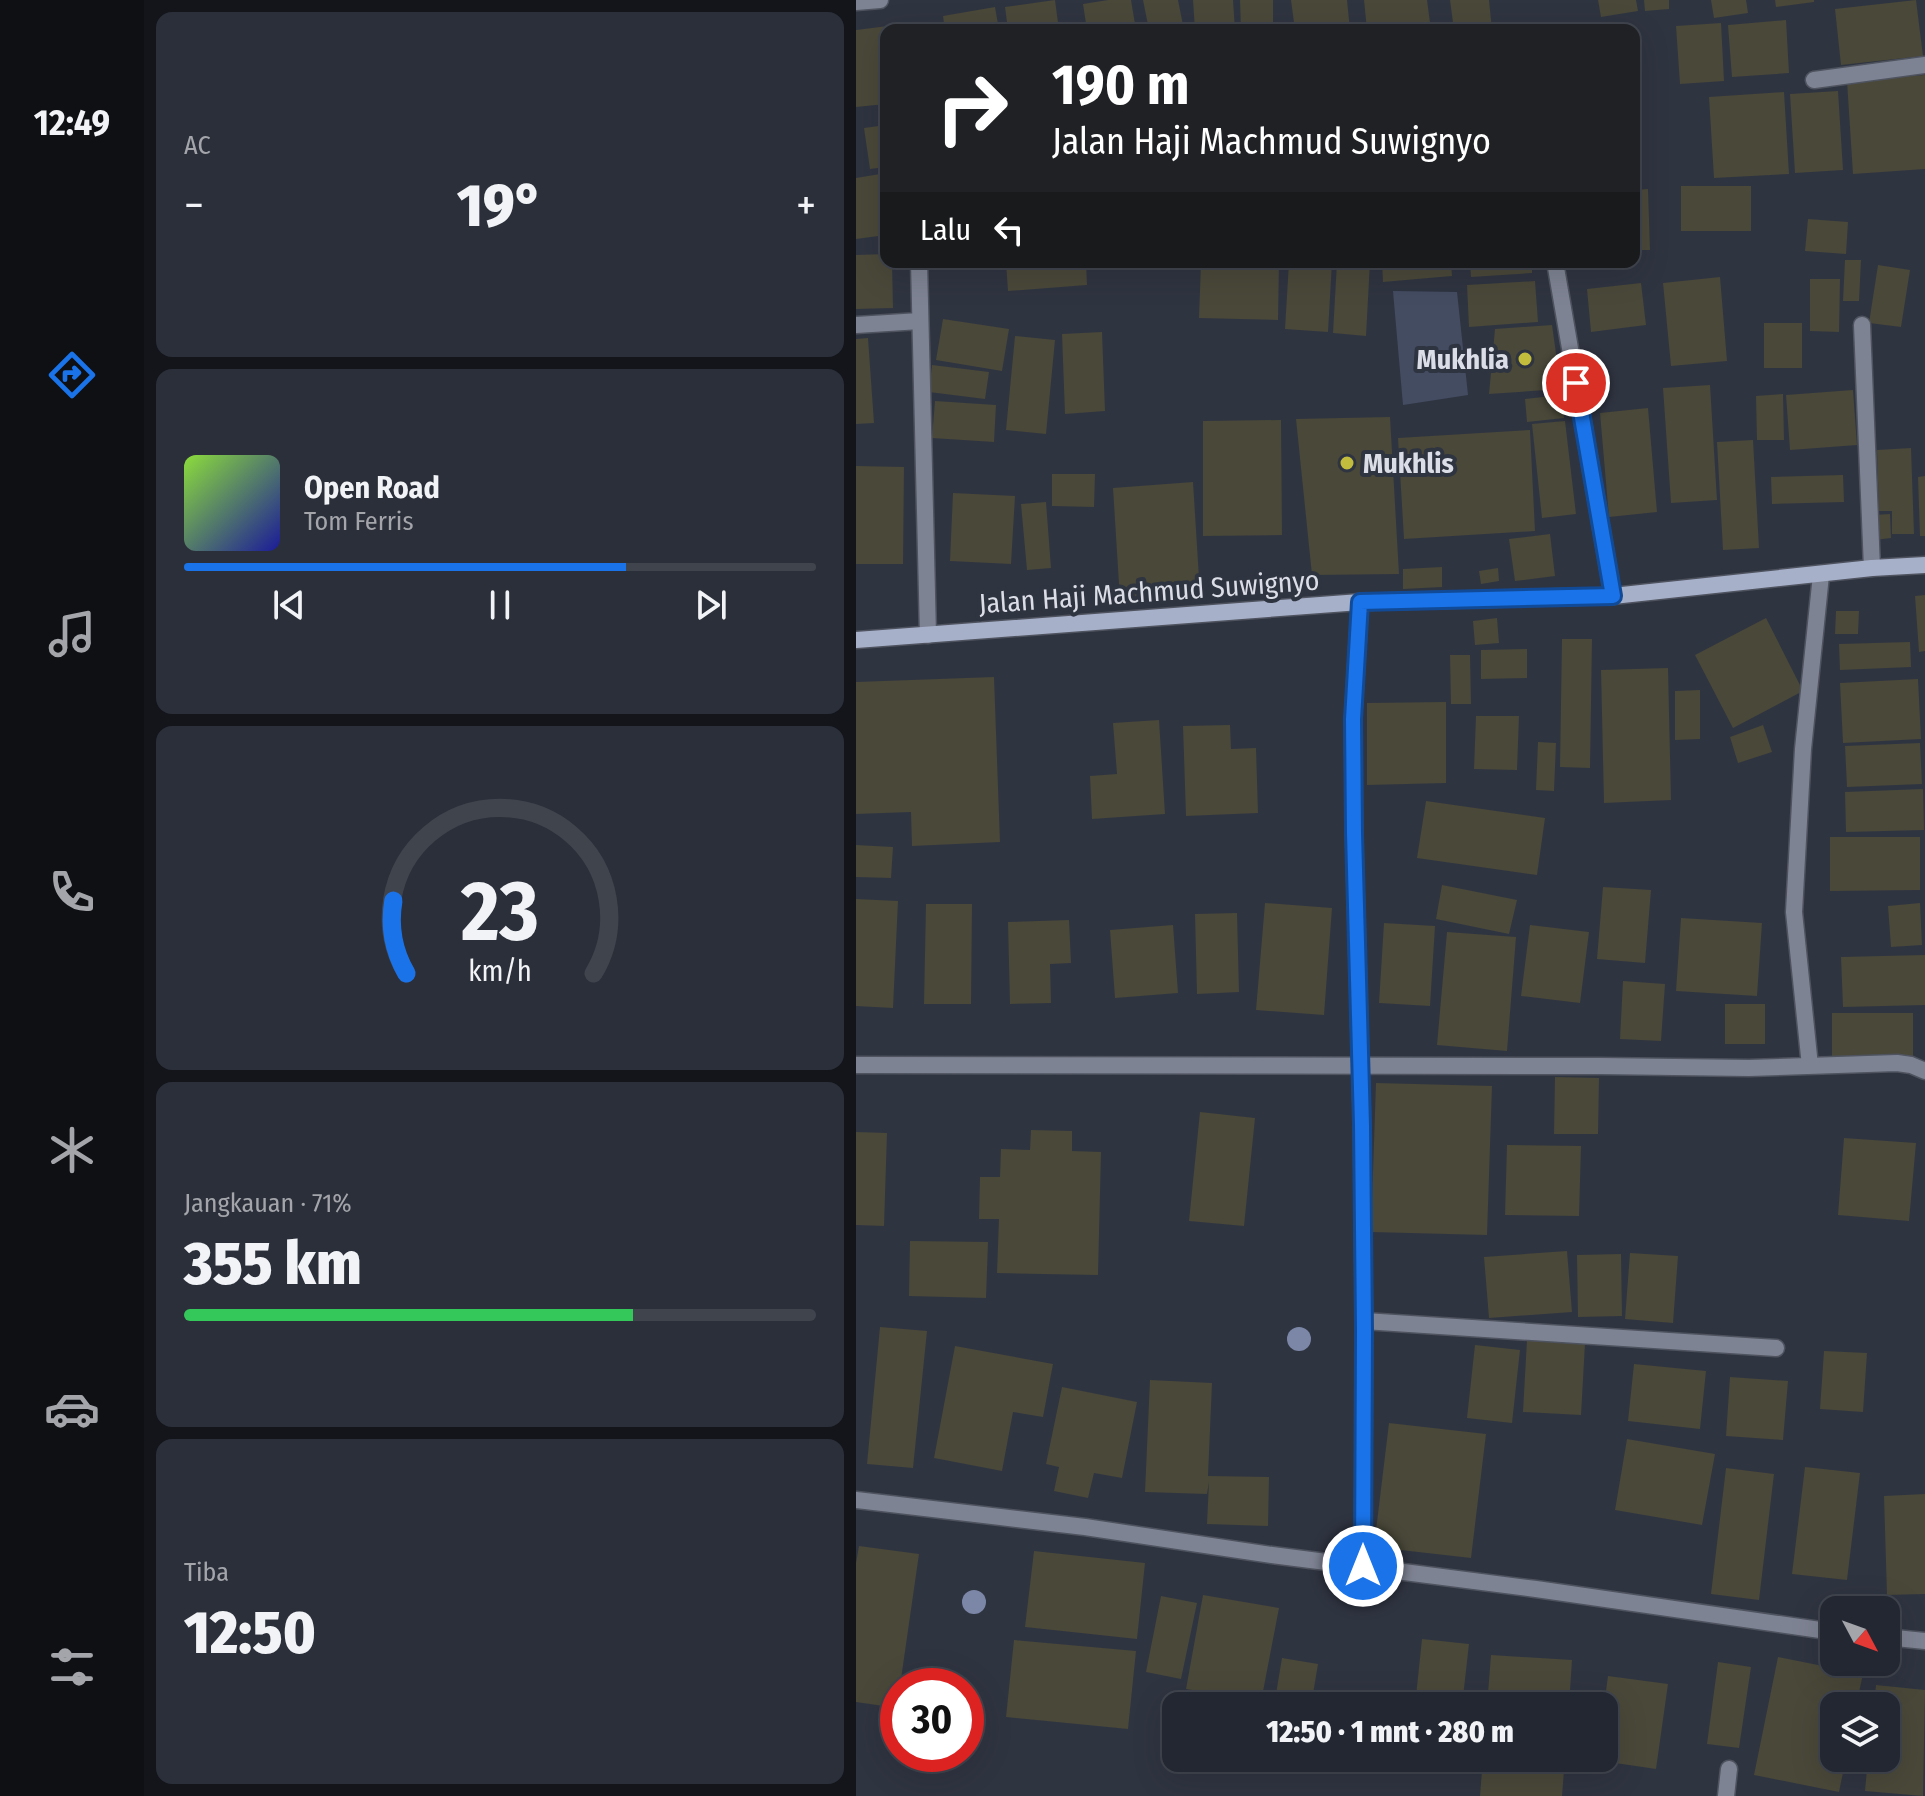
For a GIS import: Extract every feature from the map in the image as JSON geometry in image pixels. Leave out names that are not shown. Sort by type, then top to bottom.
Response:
[{"type":"street","points":[[856,2],[880,0]]},
{"type":"street","points":[[1814,80],[1925,65]]},
{"type":"street","points":[[919,268],[928,635]]},
{"type":"street","points":[[1556,268],[1613,596]]},
{"type":"street","points":[[856,325],[920,321]]},
{"type":"street","points":[[1862,325],[1872,568]]},
{"type":"street","name":"Jalan Haji Machmud Suwignyo","points":[[856,640],[1360,602],[1613,596],[1925,565]]},
{"type":"street","points":[[1810,1066],[1794,912],[1803,749],[1821,575]]},
{"type":"street","points":[[1360,602],[1353,719],[1361,1065],[1363,1566]]},
{"type":"street","points":[[856,1065],[1749,1068],[1897,1063],[1925,1071]]},
{"type":"street","points":[[1364,1321],[1776,1348]]},
{"type":"street","points":[[856,1500],[1085,1527],[1820,1630]]},
{"type":"street","points":[[1900,1638],[1925,1641]]},
{"type":"street","points":[[1726,1796],[1729,1769]]},
{"type":"shaded area","points":[[1393,291],[1457,292],[1468,395],[1403,405]]},
{"type":"building","points":[[1055,0],[1058,24],[1007,24],[1005,7]]},
{"type":"building","points":[[1131,0],[1135,24],[1086,24],[1083,4]]},
{"type":"building","points":[[1143,0],[1178,0],[1183,24],[1148,24]]},
{"type":"building","points":[[1193,0],[1233,0],[1235,24],[1195,24]]},
{"type":"building","points":[[1240,0],[1273,0],[1273,24],[1241,24]]},
{"type":"building","points":[[1291,0],[1347,0],[1349,24],[1294,24]]},
{"type":"building","points":[[1364,0],[1427,0],[1430,24],[1366,24]]},
{"type":"building","points":[[1450,0],[1489,0],[1491,24],[1453,24]]},
{"type":"building","points":[[1598,0],[1636,0],[1638,11],[1601,17]]},
{"type":"building","points":[[1644,0],[1669,0],[1669,9],[1645,11]]},
{"type":"building","points":[[1711,0],[1746,0],[1748,13],[1714,18]]},
{"type":"building","points":[[1775,0],[1814,0],[1814,2],[1776,7]]},
{"type":"building","points":[[1916,0],[1923,56],[1841,65],[1835,9]]},
{"type":"building","points":[[995,7],[998,24],[944,24],[943,16]]},
{"type":"building","points":[[1786,20],[1789,73],[1732,77],[1728,25]]},
{"type":"building","points":[[1721,23],[1724,81],[1680,84],[1676,26]]},
{"type":"building","points":[[880,27],[880,105],[856,107],[856,30]]},
{"type":"building","points":[[1925,75],[1925,169],[1853,174],[1847,81]]},
{"type":"building","points":[[1838,91],[1843,170],[1795,173],[1790,94]]},
{"type":"building","points":[[1784,92],[1789,174],[1714,178],[1709,97]]},
{"type":"building","points":[[880,126],[880,168],[870,169],[864,128]]},
{"type":"building","points":[[880,174],[880,236],[856,239],[856,178]]},
{"type":"building","points":[[1681,186],[1751,186],[1751,231],[1681,231]]},
{"type":"building","points":[[1648,189],[1650,250],[1640,250],[1640,190]]},
{"type":"building","points":[[1808,219],[1848,222],[1846,254],[1805,251]]},
{"type":"building","points":[[880,254],[880,268],[892,268],[893,308],[856,309],[856,255]]},
{"type":"building","points":[[1845,260],[1861,260],[1859,301],[1843,301]]},
{"type":"building","points":[[1878,265],[1910,270],[1901,327],[1869,323]]},
{"type":"building","points":[[1006,268],[1086,268],[1087,285],[1008,291]]},
{"type":"building","points":[[1201,268],[1279,268],[1278,320],[1199,318]]},
{"type":"building","points":[[1289,268],[1332,268],[1328,332],[1285,329]]},
{"type":"building","points":[[1337,268],[1370,268],[1366,336],[1333,333]]},
{"type":"building","points":[[1382,268],[1451,268],[1452,276],[1383,282]]},
{"type":"building","points":[[1470,268],[1532,268],[1532,273],[1471,277]]},
{"type":"building","points":[[1720,277],[1727,361],[1671,366],[1663,283]]},
{"type":"building","points":[[1810,279],[1840,279],[1839,332],[1810,331]]},
{"type":"building","points":[[1535,281],[1538,322],[1469,327],[1467,285]]},
{"type":"building","points":[[1641,283],[1646,325],[1591,332],[1587,289]]},
{"type":"building","points":[[943,319],[1009,329],[1002,371],[936,360]]},
{"type":"building","points":[[1764,323],[1802,323],[1802,368],[1764,368]]},
{"type":"building","name":"Mukhlia","points":[[1552,325],[1561,389],[1489,394],[1495,329]]},
{"type":"building","points":[[1102,332],[1105,411],[1065,414],[1062,334]]},
{"type":"building","points":[[1015,336],[1055,340],[1046,434],[1006,430]]},
{"type":"building","points":[[868,338],[874,423],[856,424],[856,339]]},
{"type":"building","points":[[932,365],[989,372],[985,399],[929,392]]},
{"type":"building","points":[[1710,385],[1717,500],[1671,503],[1663,388]]},
{"type":"building","points":[[1853,390],[1857,445],[1790,450],[1786,395]]},
{"type":"building","points":[[1783,394],[1784,440],[1757,440],[1756,396]]},
{"type":"building","points":[[1561,395],[1564,418],[1527,422],[1525,399]]},
{"type":"building","points":[[935,401],[996,405],[994,442],[932,438]]},
{"type":"building","points":[[1648,408],[1657,512],[1609,517],[1600,413]]},
{"type":"building","name":"Mukhlis","points":[[1390,417],[1399,574],[1312,575],[1296,419]]},
{"type":"building","points":[[1281,420],[1282,535],[1203,536],[1203,421]]},
{"type":"building","points":[[1565,421],[1576,514],[1542,518],[1532,424]]},
{"type":"building","points":[[1530,430],[1535,531],[1404,539],[1398,438]]},
{"type":"building","points":[[1753,440],[1759,548],[1723,550],[1717,442]]},
{"type":"building","points":[[1911,448],[1914,534],[1892,534],[1892,511],[1879,511],[1877,450]]},
{"type":"building","points":[[856,466],[904,467],[903,564],[856,564]]},
{"type":"building","points":[[1052,474],[1095,474],[1094,507],[1052,506]]},
{"type":"building","points":[[1843,475],[1844,502],[1772,504],[1771,477]]},
{"type":"building","points":[[1925,476],[1925,536],[1920,536],[1918,477]]},
{"type":"building","points":[[1193,482],[1200,594],[1120,600],[1113,488]]},
{"type":"building","points":[[953,493],[1015,496],[1011,564],[950,561]]},
{"type":"building","points":[[1046,502],[1051,568],[1027,570],[1021,504]]},
{"type":"building","points":[[1890,514],[1891,538],[1875,540],[1874,515]]},
{"type":"building","points":[[1550,534],[1555,576],[1515,581],[1509,539]]},
{"type":"building","points":[[1442,567],[1442,587],[1403,589],[1403,569]]},
{"type":"building","points":[[1498,568],[1499,581],[1481,584],[1479,571]]},
{"type":"building","points":[[1925,595],[1925,651],[1919,652],[1915,596]]},
{"type":"building","points":[[1836,611],[1859,611],[1858,634],[1835,634]]},
{"type":"building","points":[[1497,618],[1499,643],[1475,645],[1473,621]]},
{"type":"building","points":[[1766,618],[1803,691],[1733,728],[1695,655]]},
{"type":"building","points":[[1562,639],[1592,639],[1590,768],[1560,767]]},
{"type":"building","points":[[1910,642],[1911,667],[1840,670],[1839,644]]},
{"type":"building","points":[[1527,649],[1527,678],[1481,679],[1481,650]]},
{"type":"building","points":[[1450,655],[1470,655],[1471,704],[1451,704]]},
{"type":"building","points":[[1668,668],[1671,800],[1604,803],[1601,670]]},
{"type":"building","points":[[994,677],[1000,842],[912,846],[911,812],[856,814],[856,682]]},
{"type":"building","points":[[1918,679],[1921,739],[1843,743],[1840,683]]},
{"type":"building","points":[[1700,690],[1700,739],[1675,740],[1675,691]]},
{"type":"building","points":[[1446,702],[1446,783],[1367,785],[1367,703]]},
{"type":"building","points":[[1476,716],[1519,716],[1517,770],[1474,769]]},
{"type":"building","points":[[1159,720],[1165,814],[1092,819],[1090,776],[1117,774],[1113,723]]},
{"type":"building","points":[[1230,725],[1231,749],[1256,748],[1258,813],[1186,816],[1183,726]]},
{"type":"building","points":[[1763,725],[1772,752],[1738,763],[1730,737]]},
{"type":"building","points":[[1538,742],[1556,743],[1554,791],[1536,790]]},
{"type":"building","points":[[1920,743],[1922,784],[1847,787],[1845,746]]},
{"type":"building","points":[[1923,789],[1924,830],[1846,832],[1845,792]]},
{"type":"building","points":[[1426,801],[1545,818],[1537,875],[1417,858]]},
{"type":"building","points":[[1830,837],[1920,837],[1920,890],[1830,891]]},
{"type":"building","points":[[856,845],[893,847],[891,878],[856,877]]},
{"type":"building","points":[[1442,885],[1517,900],[1509,934],[1436,919]]},
{"type":"building","points":[[1603,887],[1651,890],[1645,963],[1597,959]]},
{"type":"building","points":[[856,899],[898,901],[893,1008],[856,1006]]},
{"type":"building","points":[[1265,903],[1332,908],[1324,1015],[1256,1010]]},
{"type":"building","points":[[1920,903],[1922,945],[1891,947],[1888,906]]},
{"type":"building","points":[[926,904],[972,904],[971,1004],[924,1004]]},
{"type":"building","points":[[1237,913],[1239,992],[1197,994],[1195,914]]},
{"type":"building","points":[[1681,918],[1762,923],[1757,996],[1676,991]]},
{"type":"building","points":[[1069,920],[1071,963],[1050,964],[1051,1003],[1010,1004],[1008,922]]},
{"type":"building","points":[[1384,923],[1435,926],[1430,1006],[1379,1003]]},
{"type":"building","points":[[1173,925],[1178,993],[1115,998],[1110,930]]},
{"type":"building","points":[[1530,925],[1589,932],[1580,1003],[1521,996]]},
{"type":"building","points":[[1447,932],[1516,937],[1507,1051],[1437,1045]]},
{"type":"building","points":[[1925,955],[1925,1005],[1843,1007],[1841,957]]},
{"type":"building","points":[[1623,981],[1665,984],[1661,1041],[1620,1039]]},
{"type":"building","points":[[1725,1004],[1765,1004],[1765,1044],[1725,1044]]},
{"type":"building","points":[[1832,1013],[1913,1013],[1913,1057],[1832,1058]]},
{"type":"building","points":[[1555,1077],[1599,1078],[1598,1134],[1554,1134]]},
{"type":"building","points":[[1376,1083],[1492,1086],[1487,1235],[1371,1232]]},
{"type":"building","points":[[1200,1112],[1255,1118],[1244,1226],[1189,1221]]},
{"type":"building","points":[[1031,1130],[1072,1131],[1072,1151],[1101,1152],[1098,1275],[997,1273],[999,1219],[979,1219],[980,1177],[1000,1177],[1001,1149],[1030,1150]]},
{"type":"building","points":[[856,1132],[887,1133],[884,1226],[856,1225]]},
{"type":"building","points":[[1844,1138],[1916,1143],[1909,1221],[1838,1215]]},
{"type":"building","points":[[1507,1145],[1581,1146],[1579,1216],[1505,1215]]},
{"type":"building","points":[[910,1241],[988,1242],[986,1298],[909,1296]]},
{"type":"building","points":[[1567,1251],[1572,1312],[1489,1318],[1484,1257]]},
{"type":"building","points":[[1630,1253],[1678,1256],[1673,1323],[1625,1319]]},
{"type":"building","points":[[1621,1254],[1622,1316],[1578,1317],[1577,1255]]},
{"type":"building","points":[[880,1327],[927,1331],[913,1468],[867,1464]]},
{"type":"building","points":[[1527,1340],[1585,1343],[1581,1415],[1523,1412]]},
{"type":"building","points":[[1475,1345],[1520,1350],[1512,1423],[1467,1418]]},
{"type":"building","points":[[955,1346],[1053,1364],[1043,1417],[1013,1412],[1002,1471],[934,1458]]},
{"type":"building","points":[[1824,1351],[1867,1353],[1863,1412],[1820,1409]]},
{"type":"building","points":[[1634,1364],[1706,1371],[1700,1429],[1628,1421]]},
{"type":"building","points":[[1730,1377],[1788,1381],[1783,1440],[1726,1436]]},
{"type":"building","points":[[1150,1380],[1212,1383],[1208,1476],[1269,1477],[1268,1526],[1207,1524],[1209,1482],[1207,1494],[1145,1492]]},
{"type":"building","points":[[1062,1387],[1137,1402],[1122,1478],[1094,1473],[1088,1498],[1054,1491],[1059,1467],[1046,1464]]},
{"type":"building","points":[[1389,1423],[1486,1434],[1471,1558],[1374,1547]]},
{"type":"building","points":[[1627,1439],[1715,1454],[1702,1525],[1615,1510]]},
{"type":"building","points":[[1805,1467],[1860,1473],[1847,1580],[1792,1574]]},
{"type":"building","points":[[1726,1468],[1774,1474],[1759,1600],[1711,1594]]},
{"type":"building","points":[[1925,1494],[1925,1594],[1887,1595],[1884,1496]]},
{"type":"building","points":[[859,1546],[919,1554],[903,1668],[880,1668],[880,1706],[856,1702],[856,1563]]},
{"type":"building","points":[[1034,1551],[1145,1563],[1137,1639],[1025,1627]]},
{"type":"building","points":[[1203,1595],[1279,1608],[1263,1692],[1186,1689]]},
{"type":"building","points":[[1161,1596],[1197,1603],[1181,1679],[1146,1672]]},
{"type":"building","points":[[1422,1639],[1469,1644],[1464,1692],[1416,1692]]},
{"type":"building","points":[[1014,1640],[1136,1651],[1128,1729],[1006,1717]]},
{"type":"building","points":[[1491,1655],[1572,1660],[1570,1692],[1488,1692]]},
{"type":"building","points":[[1778,1657],[1820,1665],[1820,1676],[1863,1676],[1859,1692],[1820,1692],[1820,1772],[1843,1772],[1839,1792],[1754,1775]]},
{"type":"building","points":[[1282,1658],[1318,1664],[1313,1692],[1276,1692]]},
{"type":"building","points":[[1718,1662],[1751,1667],[1739,1748],[1707,1744]]},
{"type":"building","points":[[1608,1676],[1668,1684],[1656,1769],[1618,1763],[1618,1692],[1606,1692]]},
{"type":"building","points":[[1876,1685],[1925,1690],[1923,1796],[1865,1791],[1867,1772],[1900,1772],[1900,1692],[1875,1692]]},
{"type":"building","points":[[1482,1772],[1564,1772],[1562,1796],[1480,1796]]},
{"type":"place","name":"Mukhlia","points":[[1525,359]]},
{"type":"place","name":"Mukhlis","points":[[1347,463]]},
{"type":"route","points":[[1363,1566],[1362,1125],[1353,719],[1360,602],[1613,596],[1576,383]]}]
